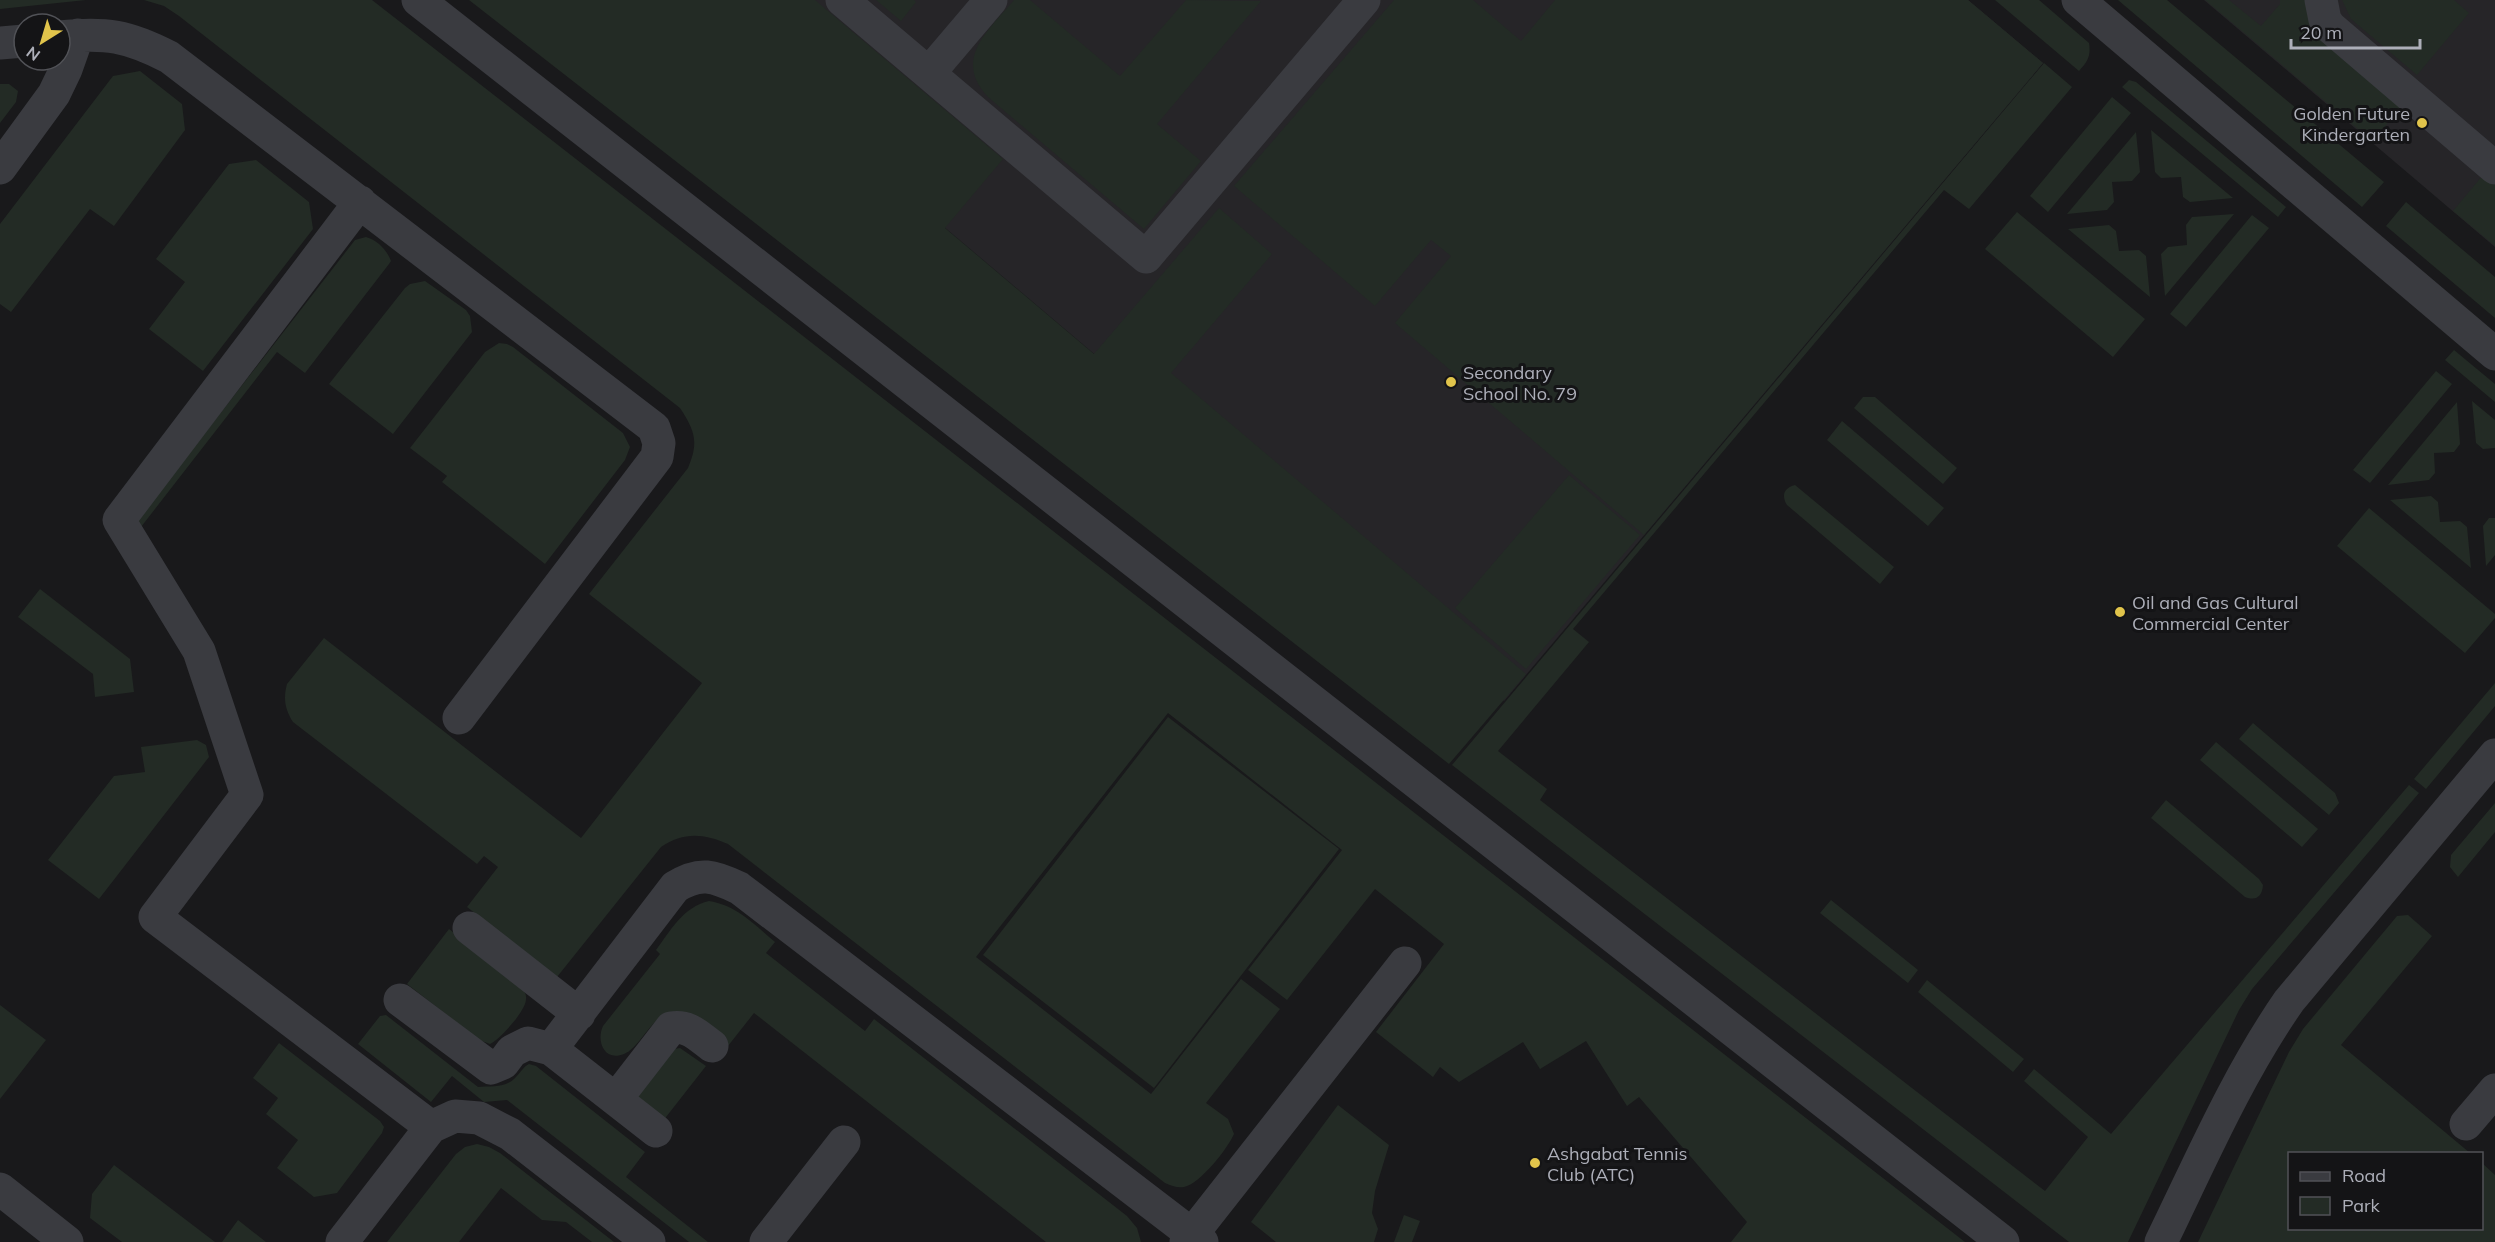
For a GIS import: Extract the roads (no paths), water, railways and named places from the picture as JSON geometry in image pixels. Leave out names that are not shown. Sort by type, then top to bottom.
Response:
[{"type":"street","points":[[418,0],[2004,1242]]},
{"type":"street","points":[[842,0],[1146,257],[1364,0]]},
{"type":"street","points":[[929,73],[991,0]]},
{"type":"street","points":[[2078,0],[2495,354]]},
{"type":"street","points":[[2321,0],[2325,20],[2330,27],[2495,168]]},
{"type":"street","points":[[72,36],[108,34],[141,42],[169,57],[654,428],[659,443],[657,457],[459,718]]},
{"type":"street","points":[[0,168],[54,94],[65,72]]},
{"type":"street","points":[[360,202],[119,520],[199,651],[247,795],[155,917],[431,1126]]},
{"type":"street","points":[[2161,1242],[2235,1089],[2266,1034],[2296,992],[2495,754]]},
{"type":"street","points":[[551,1049],[675,887],[687,879],[703,875],[720,879],[739,888],[1193,1240],[1405,963]]},
{"type":"street","points":[[469,928],[579,1014]]},
{"type":"street","points":[[400,1000],[490,1068],[503,1063],[512,1052],[528,1044],[551,1049],[657,1131]]},
{"type":"street","points":[[616,1100],[671,1028],[682,1026],[712,1046]]},
{"type":"street","points":[[2466,1124],[2495,1090]]},
{"type":"street","points":[[342,1242],[431,1126],[455,1116],[479,1118],[510,1134],[649,1242]]},
{"type":"street","points":[[766,1242],[844,1142]]},
{"type":"street","points":[[0,1189],[67,1242]]},
{"type":"place","name":"Golden Future Kindergarten","points":[[2422,123]]},
{"type":"place","name":"Secondary School No. 79","points":[[1451,382]]},
{"type":"place","name":"Oil and Gas Cultural Commercial Center","points":[[2120,612]]},
{"type":"place","name":"Ashgabat Tennis Club (ATC)","points":[[1535,1163]]}]
